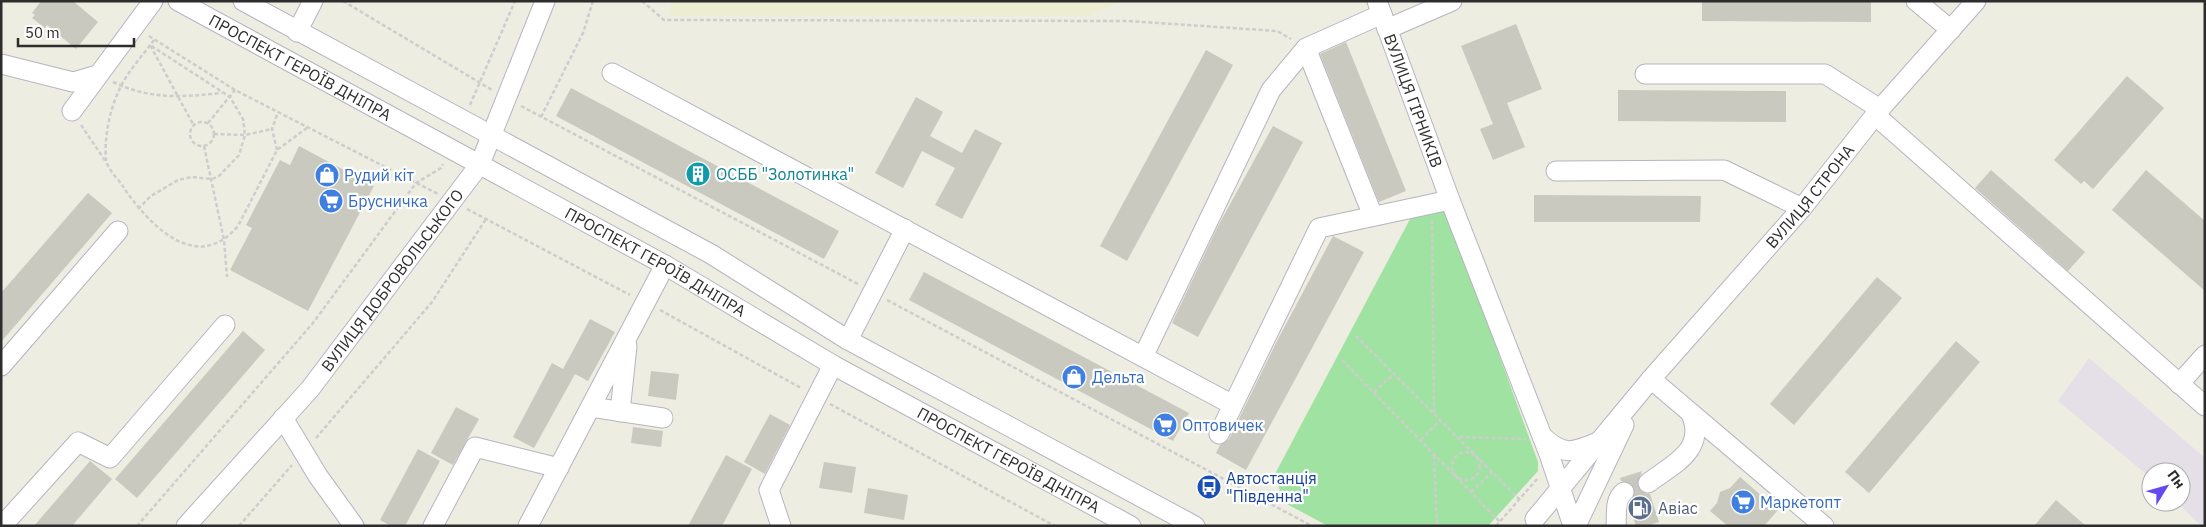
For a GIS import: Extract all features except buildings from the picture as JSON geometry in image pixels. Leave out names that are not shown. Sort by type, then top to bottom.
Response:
[{"type":"street","points":[[72,111],[97,75],[135,28],[153,1]]},
{"type":"street","name":"ПРОСПЕКТ ГЕРОЇВ ДНІПРА","points":[[178,1],[665,264],[833,365],[1131,526]]},
{"type":"street","name":"ПРОСПЕКТ ГЕРОЇВ ДНІПРА","points":[[242,1],[711,254],[848,340],[1196,526]]},
{"type":"street","points":[[297,32],[313,1]]},
{"type":"street","name":"ВУЛИЦЯ ДОБРОВОЛЬСЬКОГО","points":[[197,522],[283,418],[310,389],[480,164],[493,136],[545,1]]},
{"type":"street","points":[[1143,356],[1271,90],[1306,48],[1382,15],[1452,1]]},
{"type":"street","points":[[1916,1],[1951,30]]},
{"type":"street","name":"ВУЛИЦЯ СТРОНА","points":[[1646,385],[1802,208],[1877,112],[1976,1]]},
{"type":"street","name":"ВУЛИЦЯ ГІРНИКІВ","points":[[1382,15],[1538,437],[1549,454]]},
{"type":"street","points":[[1306,48],[1373,216]]},
{"type":"street","points":[[1,64],[73,82],[97,75]]},
{"type":"street","points":[[612,73],[1233,404]]},
{"type":"street","points":[[1645,74],[1825,74],[1877,112],[2205,406]]},
{"type":"street","points":[[1556,171],[1724,170],[1802,208]]},
{"type":"street","points":[[1219,434],[1319,228],[1450,200]]},
{"type":"street","points":[[848,340],[905,229]]},
{"type":"street","points":[[1,366],[118,232]]},
{"type":"street","points":[[528,526],[665,264]]},
{"type":"street","points":[[2,526],[78,442],[110,458],[225,325]]},
{"type":"street","points":[[620,412],[628,336]]},
{"type":"street","points":[[2179,384],[2205,355]]},
{"type":"street","points":[[781,526],[769,490],[833,365]]},
{"type":"street","points":[[1646,385],[1691,414],[1816,523]]},
{"type":"street","points":[[1533,522],[1646,385]]},
{"type":"street","points":[[1574,524],[1646,385]]},
{"type":"street","points":[[591,407],[663,418]]},
{"type":"street","points":[[1648,483],[1685,456],[1691,449],[1696,431],[1691,414]]},
{"type":"street","points":[[283,418],[354,526]]},
{"type":"street","points":[[1538,437],[1560,450],[1572,451],[1599,442]]},
{"type":"street","points":[[433,526],[475,447],[559,468]]},
{"type":"street","points":[[1549,454],[1574,524]]},
{"type":"street","points":[[1533,522],[1549,494],[1552,476],[1549,454]]},
{"type":"street","points":[[1591,526],[1592,504],[1599,474]]},
{"type":"street","points":[[1619,509],[1627,526]]},
{"type":"street","points":[[1533,522],[1549,511],[1565,515],[1574,524]]},
{"type":"path","points":[[343,1],[507,99],[1312,526]]},
{"type":"path","points":[[464,120],[515,1]]},
{"type":"path","points":[[541,117],[583,33],[593,1]]},
{"type":"path","points":[[642,1],[664,20],[1128,21],[1276,31],[1306,48]]},
{"type":"path","points":[[135,28],[235,90],[645,302],[1055,526]]},
{"type":"path","points":[[106,162],[108,122],[121,86],[154,40]]},
{"type":"path","points":[[138,209],[151,196],[178,180],[192,177],[212,179],[223,172],[235,160],[245,135],[243,119],[230,97],[150,45]]},
{"type":"path","points":[[150,45],[177,98],[193,124]]},
{"type":"path","points":[[97,75],[147,95],[177,98],[224,92]]},
{"type":"path","points":[[208,123],[235,90]]},
{"type":"path","points":[[72,111],[138,209],[178,242],[194,246],[209,246],[224,240],[238,226],[278,150],[308,127]]},
{"type":"path","points":[[278,112],[272,129],[278,150]]},
{"type":"path","points":[[203,121],[208,123],[214,134],[211,142],[204,146],[198,146],[190,139],[190,129],[193,124],[203,121]]},
{"type":"path","points":[[214,134],[245,135],[272,129]]},
{"type":"path","points":[[204,146],[224,240],[227,277]]},
{"type":"path","points":[[137,526],[312,323],[416,182],[441,168],[450,148]]},
{"type":"path","points":[[1432,204],[1434,414]]},
{"type":"path","points":[[239,526],[432,302],[486,219]]},
{"type":"path","points":[[1356,336],[1520,500]]},
{"type":"path","points":[[1342,360],[1500,522]]},
{"type":"path","points":[[1374,392],[1394,374]]},
{"type":"path","points":[[1421,440],[1440,420]]},
{"type":"path","points":[[1457,437],[1538,437]]},
{"type":"path","points":[[1466,452],[1476,456],[1480,466],[1476,476],[1466,480],[1456,476],[1452,466],[1456,456],[1466,452]]},
{"type":"path","points":[[1434,454],[1437,526]]},
{"type":"path","points":[[1471,492],[1492,472]]},
{"type":"shaded area","points":[[671,1],[1120,2],[1088,16],[671,16]]},
{"type":"shaded area","points":[[2089,358],[2205,458],[2205,526],[2201,526],[2187,512],[2191,512],[2191,462],[2141,462],[2141,470],[2058,401]]},
{"type":"green space","points":[[1447,211],[1538,462],[1538,471],[1488,526],[1328,526],[1283,502],[1275,474],[1410,219],[1419,215]]},
{"type":"tunnel","points":[[1624,492],[1648,483]]},
{"type":"place","name":"ОСББ \"Золотинка\"","points":[[698,174]]},
{"type":"place","name":"Рудий кіт","points":[[327,175]]},
{"type":"place","name":"Брусничка","points":[[331,201]]},
{"type":"place","name":"Дельта","points":[[1074,377]]},
{"type":"place","name":"Оптовичек","points":[[1165,425]]},
{"type":"place","name":"Автостанція \"Південна\"","points":[[1209,487]]},
{"type":"place","name":"Маркетопт","points":[[1743,502]]},
{"type":"place","name":"Авіас","points":[[1640,508]]}]
